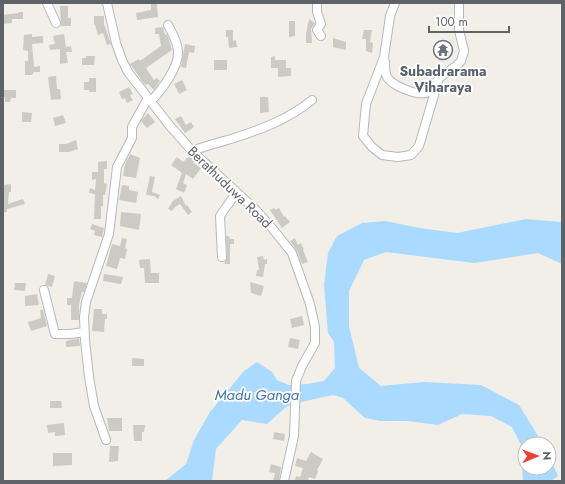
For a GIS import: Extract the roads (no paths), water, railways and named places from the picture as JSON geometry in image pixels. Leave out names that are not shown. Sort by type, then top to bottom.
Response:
[{"type":"street","points":[[47,3],[56,23]]},
{"type":"street","name":"Berathuduwa Road","points":[[107,3],[116,42],[128,72],[149,100],[192,151],[260,214],[292,254],[310,304],[315,328],[315,343],[302,366],[296,381],[294,436],[284,481]]},
{"type":"street","points":[[317,3],[317,12],[321,24],[317,30],[321,36]]},
{"type":"street","points":[[395,3],[390,16],[384,57],[385,72],[388,78],[397,86],[424,94],[430,90],[439,78],[461,61],[464,51],[459,30],[459,3]]},
{"type":"street","points":[[106,440],[94,406],[89,377],[84,332],[86,302],[109,234],[117,167],[132,138],[132,127],[149,100],[158,94],[176,64],[178,56],[176,42],[168,25]]},
{"type":"street","points":[[384,57],[366,104],[363,136],[372,147],[382,155],[398,157],[411,155],[419,146],[439,78]]},
{"type":"street","points":[[192,151],[256,130],[293,114],[312,100]]},
{"type":"street","points":[[222,256],[220,216],[236,193]]},
{"type":"street","points":[[44,290],[55,334],[84,332]]},
{"type":"water","name":"Madu Ganga","points":[[526,219],[562,222],[562,264],[538,253],[474,263],[386,252],[364,260],[349,291],[349,326],[359,368],[381,386],[424,382],[481,385],[519,405],[538,436],[517,437],[512,427],[491,416],[462,414],[438,425],[408,421],[380,421],[365,418],[343,398],[333,395],[292,404],[286,407],[267,424],[242,420],[216,449],[212,481],[165,481],[186,464],[194,440],[210,412],[244,371],[257,362],[272,372],[277,380],[289,385],[324,381],[335,368],[334,342],[328,333],[324,285],[328,253],[337,236],[362,223],[385,221],[457,233]]},
{"type":"water","name":"Madu Ganga","points":[[557,474],[558,476],[551,481],[523,481],[523,476],[557,476]]},
{"type":"place","name":"Subadrarama Viharaya","points":[[443,50]]}]
